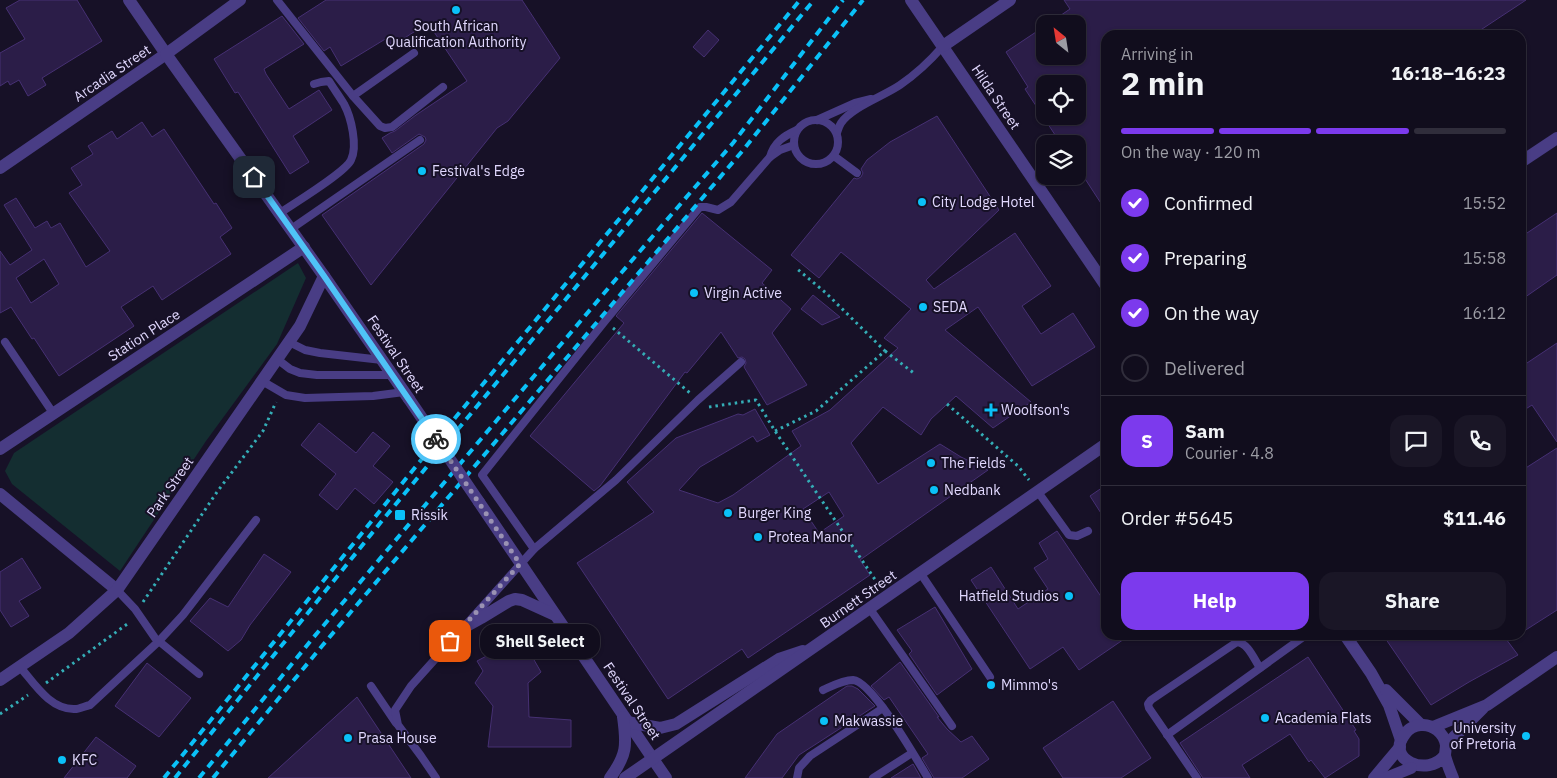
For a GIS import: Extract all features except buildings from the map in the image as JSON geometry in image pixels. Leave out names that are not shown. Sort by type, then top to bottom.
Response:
[{"type":"street","name":"Festival Street","points":[[129,0],[393,375],[666,778]]},
{"type":"street","name":"Arcadia Street","points":[[0,168],[166,54],[240,0]]},
{"type":"street","name":"Hilda Street","points":[[911,0],[1101,279]]},
{"type":"street","points":[[943,46],[1010,0]]},
{"type":"street","points":[[1526,159],[1557,138]]},
{"type":"street","name":"Station Place","points":[[0,449],[304,247]]},
{"type":"street","name":"Park Street","points":[[0,680],[69,633],[116,590],[300,326],[324,276]]},
{"type":"street","name":"Burnett Street","points":[[625,778],[1101,448]]},
{"type":"street","points":[[0,494],[116,590]]},
{"type":"street","points":[[463,628],[515,599],[522,600],[555,615]]},
{"type":"street","points":[[1348,640],[1371,673],[1389,705],[1400,743],[1402,759],[1411,768],[1431,774],[1439,765],[1445,750],[1487,705],[1557,657]]},
{"type":"street","points":[[610,778],[618,767],[624,753],[626,739],[625,718],[660,728],[676,724],[779,658],[815,647]]},
{"type":"street","points":[[1371,673],[1397,702],[1427,726],[1442,734],[1453,778]]},
{"type":"street","points":[[1374,778],[1409,729],[1427,726],[1487,705]]},
{"type":"street","points":[[1386,778],[1411,768]]},
{"type":"lane","points":[[277,0],[353,96],[380,126],[392,127],[443,87]]},
{"type":"lane","points":[[797,130],[794,145],[797,154],[804,161],[813,164],[822,163],[834,156],[840,124],[847,117],[875,98],[900,85],[928,63],[943,46]]},
{"type":"lane","points":[[353,96],[414,53]]},
{"type":"lane","points":[[280,213],[340,172],[351,162],[354,150],[352,129],[345,106],[329,81],[314,84]]},
{"type":"lane","points":[[817,120],[855,103],[875,98]]},
{"type":"lane","points":[[770,156],[776,143],[809,120],[825,121],[837,133]]},
{"type":"lane","points":[[292,229],[420,140]]},
{"type":"lane","points":[[534,549],[482,475],[605,321],[700,207],[718,210],[731,202],[770,156],[794,145]]},
{"type":"lane","points":[[834,156],[857,173]]},
{"type":"lane","points":[[5,342],[53,413]]},
{"type":"lane","points":[[289,342],[305,350],[320,353],[382,360]]},
{"type":"lane","points":[[277,359],[290,369],[316,375],[393,375]]},
{"type":"lane","points":[[398,725],[395,710],[411,686],[534,549],[616,480],[698,400],[741,362]]},
{"type":"lane","points":[[262,381],[286,395],[305,398],[406,396]]},
{"type":"lane","points":[[1038,492],[1069,535],[1077,536],[1088,531]]},
{"type":"lane","points":[[20,667],[38,688],[60,707],[75,709],[90,705],[184,615],[256,520]]},
{"type":"lane","points":[[921,574],[990,677]]},
{"type":"lane","points":[[116,590],[137,612],[159,641],[199,674]]},
{"type":"lane","points":[[870,609],[952,726]]},
{"type":"lane","points":[[1167,735],[1299,640]]},
{"type":"lane","points":[[1197,778],[1148,704],[1151,700],[1236,642],[1245,645],[1260,668]]},
{"type":"lane","points":[[823,690],[853,680],[861,683],[883,708],[928,778]]},
{"type":"lane","points":[[371,686],[436,778]]},
{"type":"lane","points":[[797,778],[799,768],[810,756],[883,708]]},
{"type":"lane","points":[[873,778],[912,753]]},
{"type":"path","points":[[796,268],[885,351],[914,374]]},
{"type":"path","points":[[605,321],[698,400],[709,407],[756,400],[887,597]]},
{"type":"path","points":[[775,431],[816,411],[885,351]]},
{"type":"path","points":[[0,714],[128,625],[216,492],[263,431],[280,392]]},
{"type":"path","points":[[947,404],[1018,466],[1038,492]]},
{"type":"green space","points":[[298,263],[306,278],[277,344],[206,441],[120,571],[12,484],[5,471],[14,453]]},
{"type":"railway","points":[[164,778],[455,418],[800,0]]},
{"type":"railway","points":[[175,778],[381,522],[814,0]]},
{"type":"railway","points":[[199,778],[313,638],[733,143],[843,0]]},
{"type":"railway","points":[[213,778],[322,646],[744,149],[863,0]]},
{"type":"way so far","points":[[436,439],[520,564],[450,641]]},
{"type":"place","name":"South African Qualification Authority","points":[[456,10]]},
{"type":"place","name":"Festival's Edge","points":[[422,171]]},
{"type":"place","name":"City Lodge Hotel","points":[[922,202]]},
{"type":"place","name":"Virgin Active","points":[[694,293]]},
{"type":"place","name":"SEDA","points":[[923,307]]},
{"type":"place","name":"Woolfson's","points":[[991,410]]},
{"type":"place","name":"The Fields","points":[[931,463]]},
{"type":"place","name":"Nedbank","points":[[934,490]]},
{"type":"place","name":"Burger King","points":[[728,513]]},
{"type":"place","name":"Rissik","points":[[400,515]]},
{"type":"place","name":"Protea Manor","points":[[758,537]]},
{"type":"place","name":"Hatfield Studios","points":[[1069,596]]},
{"type":"place","name":"Shell Select","points":[[450,641]]},
{"type":"place","name":"Mimmo's","points":[[991,685]]},
{"type":"place","name":"Academia Flats","points":[[1265,718]]},
{"type":"place","name":"Makwassie","points":[[824,721]]},
{"type":"place","name":"University of Pretoria","points":[[1526,736]]},
{"type":"place","name":"Prasa House","points":[[348,738]]},
{"type":"place","name":"KFC","points":[[62,760]]},
{"type":"route","points":[[254,177],[436,439]]}]
